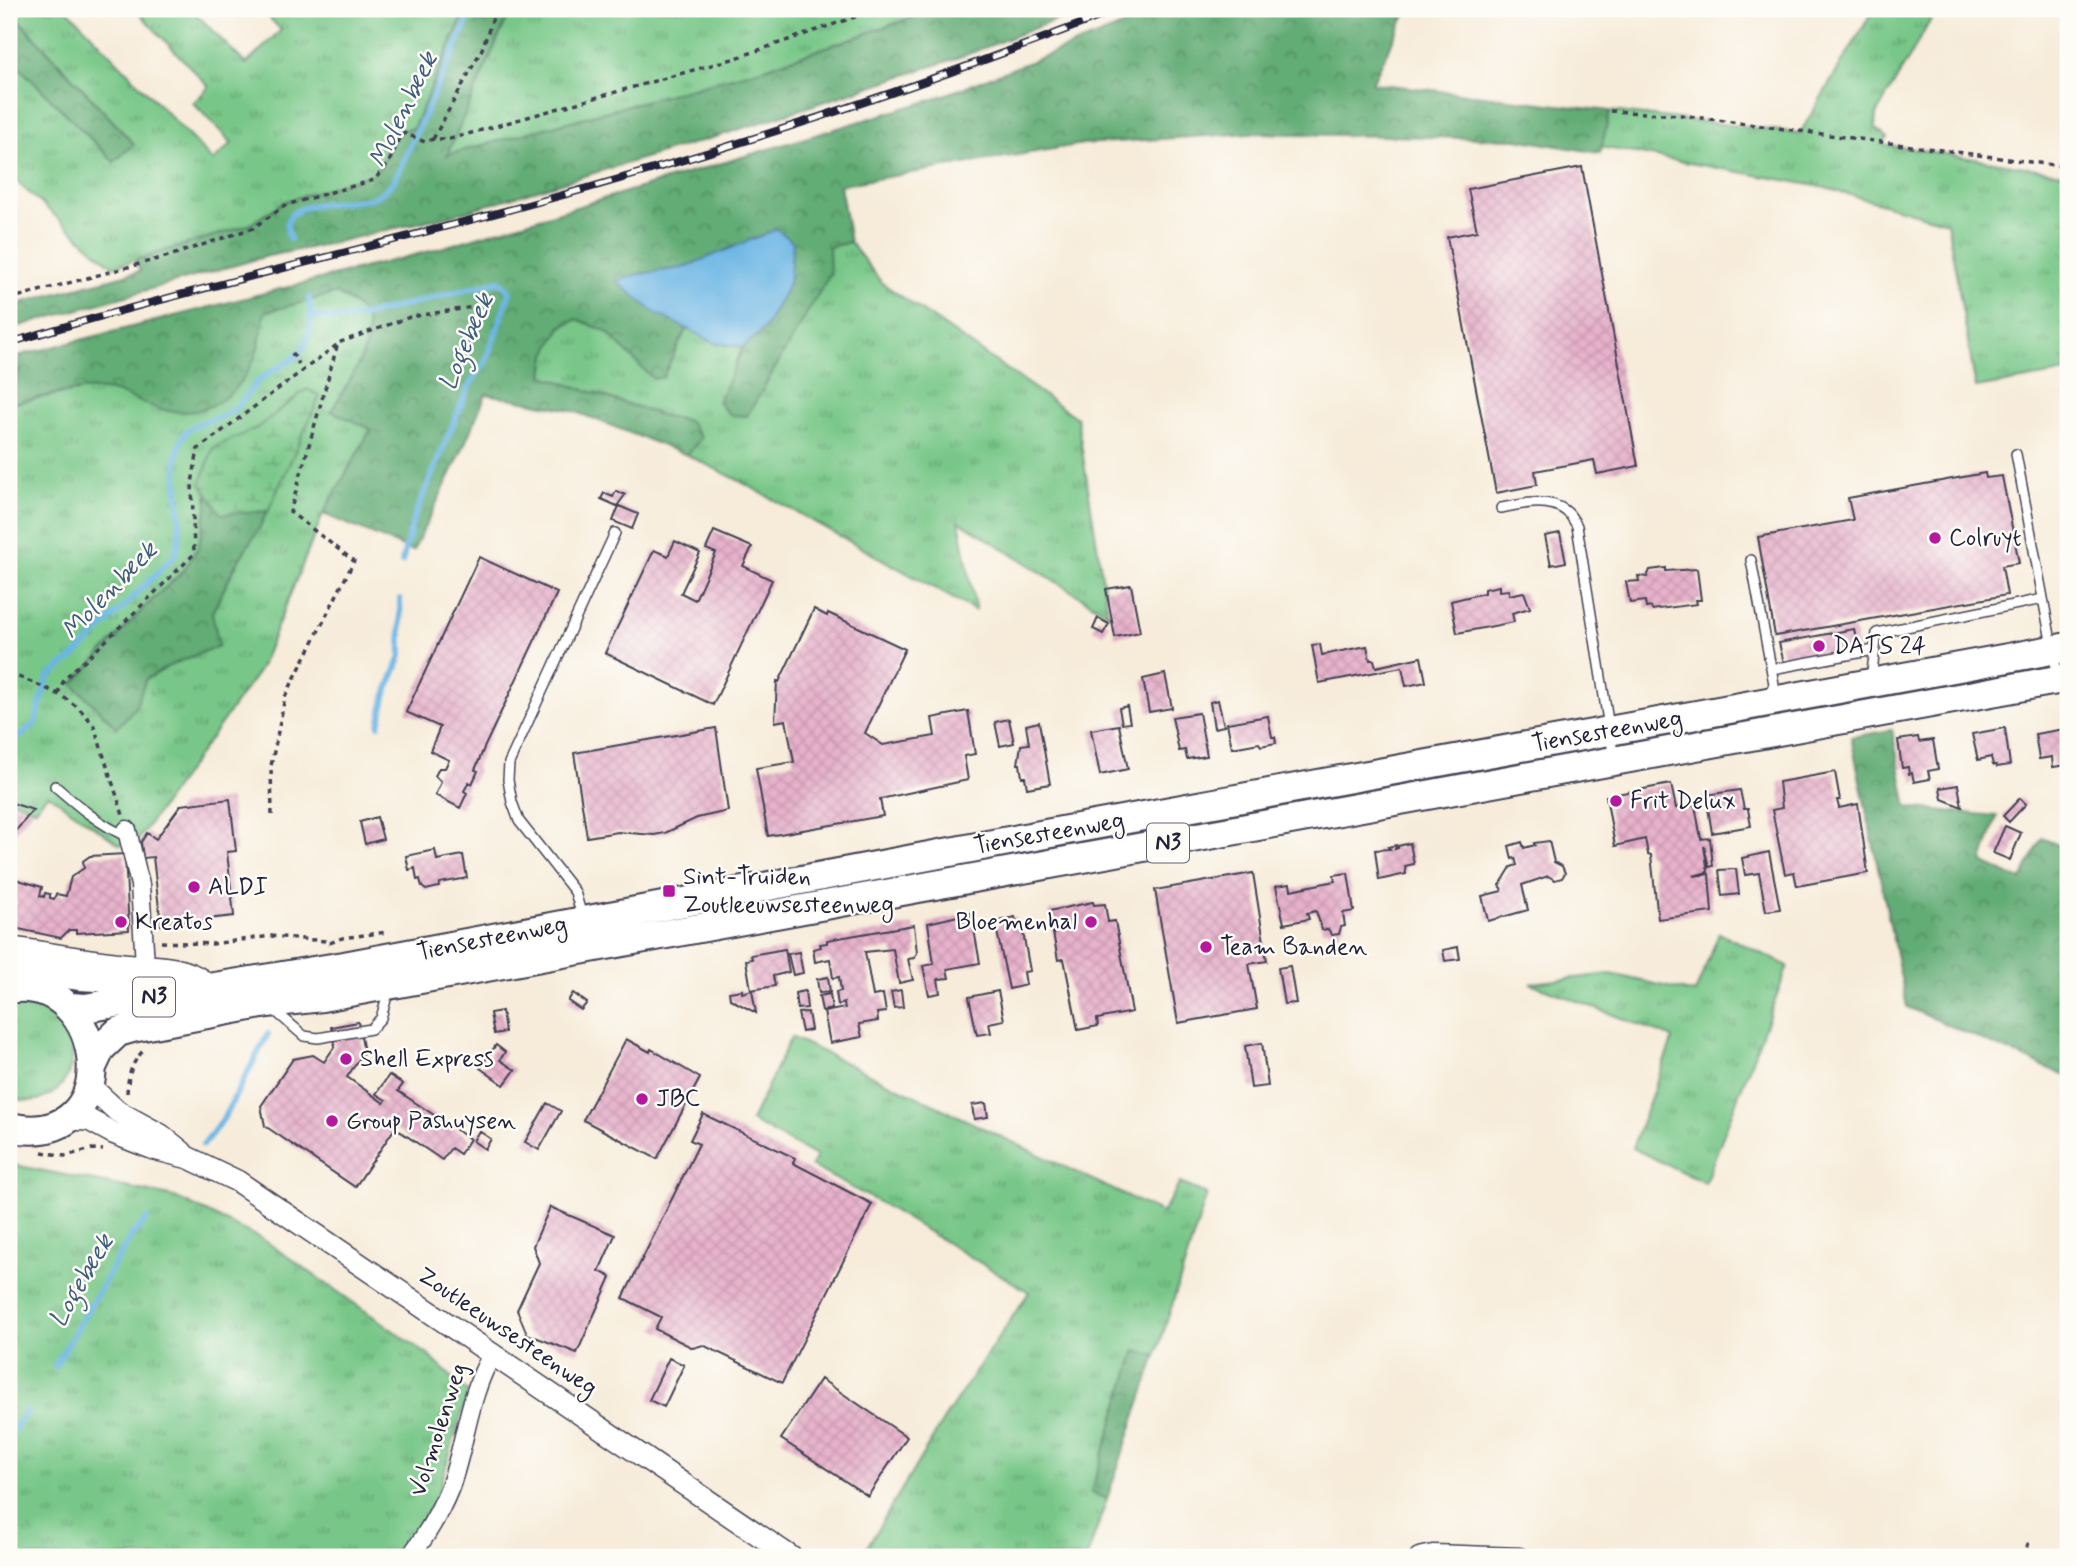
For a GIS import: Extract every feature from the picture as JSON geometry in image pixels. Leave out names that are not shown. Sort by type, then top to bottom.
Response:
[{"type":"main road","name":"Tiensesteenweg","points":[[70,1007],[160,996],[344,966],[586,935],[667,938],[1614,761],[1770,717],[1870,683],[2060,649]]},
{"type":"main road","name":"Tiensesteenweg","points":[[92,1076],[101,1048],[118,1032],[149,1023],[390,985],[586,935],[662,907],[1609,732],[1770,717],[2063,679]]},
{"type":"main road","points":[[9,966],[142,981],[203,979],[237,982]]},
{"type":"main road","points":[[9,989],[29,987],[40,990],[70,1007],[87,1041],[92,1076]]},
{"type":"main road","name":"N3","points":[[69,1119],[85,1100],[92,1076]]},
{"type":"main road","points":[[9,1127],[34,1129],[69,1119]]},
{"type":"street","points":[[129,834],[140,885],[145,964]]},
{"type":"street","points":[[9,946],[121,962],[171,966],[192,972],[203,979]]},
{"type":"street","name":"Zoutleeuwsesteenweg","points":[[92,1076],[117,1111],[161,1135],[189,1158]]},
{"type":"street","name":"Zoutleeuwsesteenweg","points":[[69,1119],[89,1120],[154,1149],[189,1158],[237,1181],[791,1557]]},
{"type":"street","name":"Volmolenweg","points":[[410,1557],[437,1514],[449,1488],[475,1390],[493,1353]]},
{"type":"street","points":[[1419,1557],[1433,1554],[1520,1557]]},
{"type":"lane","points":[[2016,454],[2043,599],[2060,649],[2063,679]]},
{"type":"lane","points":[[1501,508],[1522,503],[1552,504],[1568,512],[1577,526],[1614,761]]},
{"type":"lane","points":[[586,935],[575,892],[520,821],[512,802],[508,780],[509,763],[615,533]]},
{"type":"lane","points":[[1751,560],[1774,684],[1770,717]]},
{"type":"lane","points":[[1870,683],[1877,634],[2043,599]]},
{"type":"lane","points":[[1772,669],[1874,650]]},
{"type":"lane","points":[[55,786],[81,809],[110,829],[129,834]]},
{"type":"lane","points":[[662,907],[667,938]]},
{"type":"lane","points":[[267,1003],[304,1036],[318,1038],[371,1029],[381,1018],[390,985]]},
{"type":"path","points":[[433,139],[482,49],[496,9]]},
{"type":"path","points":[[9,299],[129,268],[253,229],[286,205],[374,180],[388,164],[401,135],[425,142],[450,139],[736,58],[878,9]]},
{"type":"path","points":[[1610,111],[1680,115],[2068,167]]},
{"type":"path","points":[[58,694],[67,674],[86,660],[194,554],[192,483],[198,449],[338,344],[410,317],[486,305]]},
{"type":"path","points":[[272,815],[271,766],[285,697],[355,561],[290,512],[338,344]]},
{"type":"path","points":[[292,353],[299,364]]},
{"type":"path","points":[[9,673],[76,704],[94,726],[129,834]]},
{"type":"path","points":[[143,930],[158,942],[167,944],[212,944],[271,936],[330,943]]},
{"type":"path","points":[[92,1149],[114,1152]]},
{"type":"path","points":[[2024,1557],[2029,1541]]},
{"type":"green space","points":[[9,9],[67,9],[213,161],[232,143],[193,103],[209,87],[135,9],[191,9],[246,64],[281,30],[261,9],[466,9],[413,129],[398,134],[376,173],[281,204],[249,225],[113,267],[9,175],[9,57],[113,161],[133,143]]},
{"type":"green space","points":[[466,9],[511,9],[447,155],[762,69],[938,9],[1084,9],[963,56],[725,134],[456,214],[268,256],[9,329],[9,306],[140,271],[135,260],[249,225],[286,201],[376,173],[398,134],[413,129]]},
{"type":"green space","points":[[511,9],[938,9],[762,69],[446,155]]},
{"type":"green space","points":[[1166,9],[1408,9],[1372,83],[1610,111],[1600,153],[1517,139],[1253,133],[1083,144],[840,185],[850,242],[829,247],[830,274],[747,416],[730,415],[718,402],[760,312],[709,281],[663,377],[653,379],[606,331],[577,319],[561,327],[546,354],[543,376],[660,415],[689,421],[701,438],[687,455],[571,410],[486,394],[461,453],[413,551],[323,514],[371,429],[331,411],[360,361],[368,333],[367,321],[360,310],[337,293],[265,312],[258,349],[249,369],[230,393],[206,408],[176,412],[152,407],[118,393],[92,389],[13,403],[21,355],[434,250],[934,99]]},
{"type":"green space","points":[[1874,9],[1937,9],[1876,115],[1875,128],[1887,138],[1882,144],[2068,174],[2068,372],[1976,388],[1947,222],[1822,187],[1601,147],[1610,111],[1800,133]]},
{"type":"green space","points":[[9,10],[134,144],[114,162],[9,57]]},
{"type":"green space","points":[[850,242],[882,283],[1077,418],[1108,614],[959,521],[976,611],[738,480],[687,455],[701,438],[689,421],[660,415],[543,376],[546,354],[561,327],[578,319],[606,331],[628,353],[709,281],[760,312],[734,365],[828,247]]},
{"type":"green space","points":[[337,293],[362,311],[367,322],[368,345],[357,366],[371,429],[323,514],[260,669],[137,841],[120,845],[48,794],[35,809],[9,799],[9,358],[21,355],[13,403],[82,390],[104,389],[128,396],[264,312]],"holes":[[[270,504],[200,630],[177,659],[163,670],[141,680],[73,684],[145,607],[183,571],[198,548],[207,508]]]},
{"type":"green space","points":[[307,389],[320,396],[268,511],[221,514],[201,483],[213,448],[257,428]]},
{"type":"green space","points":[[207,486],[270,504],[212,613],[219,646],[173,664],[146,679],[136,706],[117,728],[73,684],[145,607],[183,571],[198,548],[207,508]]},
{"type":"green space","points":[[1892,730],[1907,807],[1997,816],[1982,862],[2021,880],[2042,838],[2068,849],[2068,1077],[1907,1007],[1851,737]]},
{"type":"green space","points":[[1719,933],[1788,966],[1705,1183],[1632,1148],[1673,1038],[1530,983],[1611,974],[1695,993]]},
{"type":"green space","points":[[9,1002],[42,1005],[59,1016],[69,1031],[73,1049],[70,1068],[63,1084],[50,1095],[32,1101],[9,1097]]},
{"type":"green space","points":[[791,1037],[1162,1213],[1180,1183],[1207,1194],[1156,1356],[1136,1350],[1091,1492],[1107,1499],[1087,1557],[861,1557],[944,1419],[1029,1292],[875,1200],[811,1166],[816,1156],[751,1121]]},
{"type":"green space","points":[[9,1164],[175,1197],[264,1240],[428,1355],[468,1392],[438,1494],[419,1534],[404,1557],[9,1557]]},
{"type":"green space","points":[[1136,1350],[1156,1356],[1107,1499],[1091,1492]]},
{"type":"water","points":[[777,229],[793,242],[789,283],[765,328],[743,347],[715,343],[655,313],[616,281],[639,274],[682,268]]},
{"type":"building","points":[[1582,167],[1638,466],[1597,474],[1594,460],[1535,471],[1537,485],[1496,493],[1447,237],[1477,231],[1468,189]]},
{"type":"building","name":"Colruyt","points":[[1985,473],[1986,478],[2002,476],[2019,563],[2002,566],[2007,595],[1775,636],[1758,537],[1853,520],[1848,498]]},
{"type":"building","points":[[616,491],[625,495],[617,506],[601,499],[604,493],[613,497]]},
{"type":"building","points":[[619,506],[638,514],[632,529],[613,521]]},
{"type":"building","points":[[714,531],[752,547],[743,566],[772,580],[713,705],[605,653],[654,550],[668,556],[675,541],[700,553],[681,593],[695,600],[716,553],[706,549]]},
{"type":"building","points":[[1560,533],[1566,562],[1551,565],[1545,536]]},
{"type":"building","points":[[479,557],[557,593],[484,748],[472,784],[469,782],[464,791],[467,793],[460,808],[435,795],[441,782],[435,776],[439,768],[445,768],[449,760],[430,751],[440,727],[406,712]]},
{"type":"building","points":[[1666,568],[1666,571],[1697,569],[1701,600],[1696,600],[1697,604],[1652,610],[1651,607],[1646,608],[1645,601],[1630,603],[1626,582],[1639,581],[1638,576],[1647,577],[1650,570]]},
{"type":"building","points":[[1131,585],[1140,632],[1115,637],[1106,589]]},
{"type":"building","points":[[1499,586],[1499,591],[1509,590],[1509,595],[1524,592],[1530,608],[1512,613],[1514,622],[1457,633],[1451,601],[1484,593],[1484,589]]},
{"type":"building","points":[[814,609],[905,649],[865,733],[883,745],[935,736],[932,718],[968,711],[975,754],[964,756],[968,780],[880,799],[883,816],[768,836],[756,768],[794,762],[786,720],[775,722],[777,681],[779,682]]},
{"type":"building","points":[[1098,618],[1109,624],[1103,634],[1093,629]]},
{"type":"building","name":"DATS 24","points":[[1854,629],[1858,649],[1784,663],[1779,643]]},
{"type":"building","points":[[1320,644],[1322,655],[1367,646],[1370,660],[1374,660],[1376,667],[1421,657],[1426,682],[1406,686],[1402,667],[1319,683],[1312,645]]},
{"type":"building","points":[[1165,674],[1172,708],[1149,712],[1143,679]]},
{"type":"building","points":[[1218,700],[1224,726],[1214,728],[1210,702]]},
{"type":"building","points":[[1127,706],[1130,723],[1122,724],[1119,708]]},
{"type":"building","points":[[1199,713],[1207,756],[1187,759],[1185,750],[1179,751],[1172,717]]},
{"type":"building","points":[[1268,716],[1272,737],[1275,737],[1276,743],[1232,748],[1227,723]]},
{"type":"building","points":[[1009,719],[1014,743],[1000,746],[995,722]]},
{"type":"building","points":[[1039,722],[1050,784],[1027,788],[1018,764],[1021,745],[1029,744],[1026,725]]},
{"type":"building","points":[[1119,725],[1128,769],[1100,775],[1091,730]]},
{"type":"building","points":[[716,728],[728,811],[697,818],[665,833],[654,835],[618,832],[587,837],[574,753]]},
{"type":"building","points":[[2005,728],[2010,765],[1997,767],[1993,765],[1991,757],[1978,760],[1972,734]]},
{"type":"building","points":[[2065,729],[2068,765],[2053,767],[2052,757],[2039,759],[2035,734]]},
{"type":"building","points":[[1918,737],[1919,742],[1933,740],[1938,769],[1928,771],[1930,779],[1914,782],[1908,767],[1902,768],[1898,740]]},
{"type":"building","points":[[1835,772],[1839,808],[1858,804],[1868,873],[1797,886],[1794,872],[1785,874],[1772,810],[1782,808],[1779,782]]},
{"type":"building","points":[[1671,784],[1676,808],[1695,805],[1701,839],[1710,838],[1713,866],[1709,867],[1704,846],[1708,872],[1693,876],[1709,874],[1712,912],[1658,919],[1651,855],[1648,854],[1645,839],[1615,846],[1606,796]]},
{"type":"building","points":[[1958,785],[1962,807],[1942,799],[1940,788]]},
{"type":"building","points":[[1740,790],[1751,826],[1712,833],[1706,795]]},
{"type":"building","points":[[2020,798],[2026,804],[2009,822],[2003,816]]},
{"type":"building","name":"ALDI","points":[[230,799],[236,851],[227,852],[234,916],[207,919],[207,923],[189,925],[189,921],[161,925],[153,857],[143,858],[141,842],[147,833],[156,839],[181,805]]},
{"type":"building","points":[[9,802],[33,810],[9,839]]},
{"type":"building","points":[[377,817],[383,839],[365,844],[360,822]]},
{"type":"building","points":[[2005,826],[2021,833],[2010,860],[1993,853]]},
{"type":"building","points":[[1549,841],[1554,862],[1562,866],[1565,873],[1562,878],[1555,880],[1548,876],[1522,885],[1528,910],[1488,921],[1482,896],[1502,891],[1500,885],[1511,867],[1517,865],[1515,858],[1512,859],[1509,846],[1522,842],[1524,848],[1535,845],[1534,843]]},
{"type":"building","points":[[1410,843],[1414,864],[1405,866],[1406,874],[1379,880],[1375,850],[1390,849],[1388,847],[1396,845],[1395,849]]},
{"type":"building","points":[[435,850],[437,860],[463,855],[467,878],[440,883],[439,887],[426,890],[422,887],[420,879],[417,880],[415,868],[409,870],[406,856]]},
{"type":"building","points":[[1769,852],[1780,909],[1766,911],[1759,873],[1745,875],[1742,858]]},
{"type":"building","points":[[125,854],[129,930],[76,933],[76,930],[69,930],[61,938],[9,927],[9,885],[12,878],[42,887],[40,896],[50,894],[50,898],[54,899],[56,894],[66,896],[71,877],[84,868],[83,861],[90,856]]},
{"type":"building","points":[[1736,869],[1739,894],[1722,896],[1719,870]]},
{"type":"building","name":"Team Banden","points":[[1253,873],[1267,961],[1249,964],[1257,1009],[1178,1023],[1155,890]]},
{"type":"building","points":[[1348,873],[1354,911],[1343,913],[1345,926],[1341,927],[1339,934],[1332,935],[1328,929],[1322,930],[1316,911],[1307,913],[1309,919],[1284,924],[1276,886],[1290,884],[1291,890],[1335,881],[1334,875]]},
{"type":"building","points":[[1093,902],[1094,905],[1105,904],[1108,922],[1115,921],[1132,1012],[1097,1019],[1098,1026],[1078,1030],[1064,959],[1058,960],[1049,911]]},
{"type":"building","points":[[971,913],[980,963],[947,969],[949,978],[938,979],[940,993],[929,995],[923,966],[934,964],[928,923]]},
{"type":"building","points":[[1015,917],[1016,921],[1021,921],[1030,971],[1024,972],[1026,985],[1009,989],[995,922]]},
{"type":"building","points":[[914,925],[917,953],[914,958],[908,959],[913,980],[899,983],[893,949],[865,952],[873,996],[883,994],[886,1012],[877,1013],[878,1021],[859,1024],[862,1037],[830,1043],[824,1012],[845,1008],[844,1003],[838,1005],[836,992],[841,991],[839,977],[833,978],[830,959],[815,962],[813,949],[821,947],[820,944],[827,943],[827,940]]},
{"type":"building","points":[[1458,947],[1460,959],[1445,961],[1443,950]]},
{"type":"building","points":[[785,949],[789,972],[773,976],[775,986],[751,990],[746,960],[752,959],[751,955]]},
{"type":"building","points":[[799,952],[803,973],[793,975],[788,954]]},
{"type":"building","points":[[1290,966],[1296,1003],[1284,1004],[1278,968]]},
{"type":"building","points":[[828,977],[830,992],[819,993],[817,979]]},
{"type":"building","points":[[742,990],[742,993],[752,990],[756,1013],[730,999],[729,992]]},
{"type":"building","points":[[901,990],[903,1007],[894,1008],[891,992]]},
{"type":"building","points":[[805,991],[807,1008],[797,1009],[795,993]]},
{"type":"building","points":[[998,991],[1004,1020],[989,1023],[991,1033],[977,1035],[969,997]]},
{"type":"building","points":[[573,993],[587,1003],[581,1010],[568,1001]]},
{"type":"building","points":[[830,994],[832,1009],[822,1011],[819,996]]},
{"type":"building","points":[[502,1011],[505,1032],[494,1034],[490,1013]]},
{"type":"building","points":[[808,1012],[811,1030],[802,1032],[798,1013]]},
{"type":"building","name":"Group Pashuysen","points":[[358,1022],[364,1052],[347,1077],[384,1103],[386,1100],[376,1094],[389,1075],[403,1084],[398,1091],[470,1139],[460,1154],[451,1148],[442,1160],[395,1128],[355,1187],[265,1126],[261,1106],[293,1059],[313,1055],[324,1062],[335,1046],[331,1027]]},
{"type":"building","name":"JBC","points":[[626,1039],[650,1052],[651,1049],[700,1078],[657,1159],[583,1120]]},
{"type":"building","points":[[1262,1043],[1268,1086],[1251,1088],[1245,1046]]},
{"type":"building","points":[[496,1045],[505,1052],[500,1060],[515,1070],[504,1085],[480,1068]]},
{"type":"building","points":[[547,1103],[561,1111],[539,1150],[525,1142]]},
{"type":"building","points":[[986,1103],[988,1117],[974,1119],[972,1105]]},
{"type":"building","points":[[703,1114],[795,1158],[793,1163],[872,1204],[782,1383],[703,1345],[693,1348],[655,1329],[661,1317],[623,1298],[699,1144],[690,1140]]},
{"type":"building","points":[[479,1131],[491,1139],[485,1149],[473,1141]]},
{"type":"building","points":[[550,1207],[615,1235],[599,1271],[611,1277],[577,1353],[527,1334],[517,1310],[539,1263],[533,1246]]},
{"type":"building","points":[[669,1358],[684,1365],[664,1407],[649,1400]]},
{"type":"building","points":[[821,1379],[907,1437],[868,1496],[781,1439]]},
{"type":"waterway","name":"Molenbeek","points":[[290,239],[287,225],[291,215],[301,209],[372,198],[394,181],[473,9]]},
{"type":"waterway","name":"Logebeek","points":[[312,316],[351,319],[500,281],[510,292],[486,361],[469,386],[413,520],[402,562]]},
{"type":"waterway","name":"Molenbeek","points":[[9,743],[35,723],[48,677],[75,656],[174,556],[180,528],[177,462],[184,435],[192,427],[232,410],[263,377],[295,357],[309,335],[309,298]]},
{"type":"waterway","name":"Logebeek","points":[[379,725],[385,697],[401,656],[400,599]]},
{"type":"waterway","name":"Logebeek","points":[[203,1145],[223,1119],[268,1034]]},
{"type":"waterway","name":"Logebeek","points":[[55,1366],[131,1236],[147,1219]]},
{"type":"waterway","name":"Logebeek","points":[[9,1436],[27,1411]]},
{"type":"railway","points":[[9,343],[138,306],[527,205],[677,162],[900,90],[1119,9]]},
{"type":"place","name":"Colruyt","points":[[1935,538]]},
{"type":"place","name":"DATS 24","points":[[1819,646]]},
{"type":"place","name":"Frit Delux","points":[[1616,801]]},
{"type":"place","name":"ALDI","points":[[194,887]]},
{"type":"place","name":"Sint-Truiden Zoutleeuwsesteenweg","points":[[669,891]]},
{"type":"place","name":"Kreatos","points":[[121,922]]},
{"type":"place","name":"Bloemenhal","points":[[1091,922]]},
{"type":"place","name":"Team Banden","points":[[1206,947]]},
{"type":"place","name":"Shell Express","points":[[346,1059]]},
{"type":"place","name":"JBC","points":[[642,1099]]},
{"type":"place","name":"Group Pashuysen","points":[[332,1121]]}]
